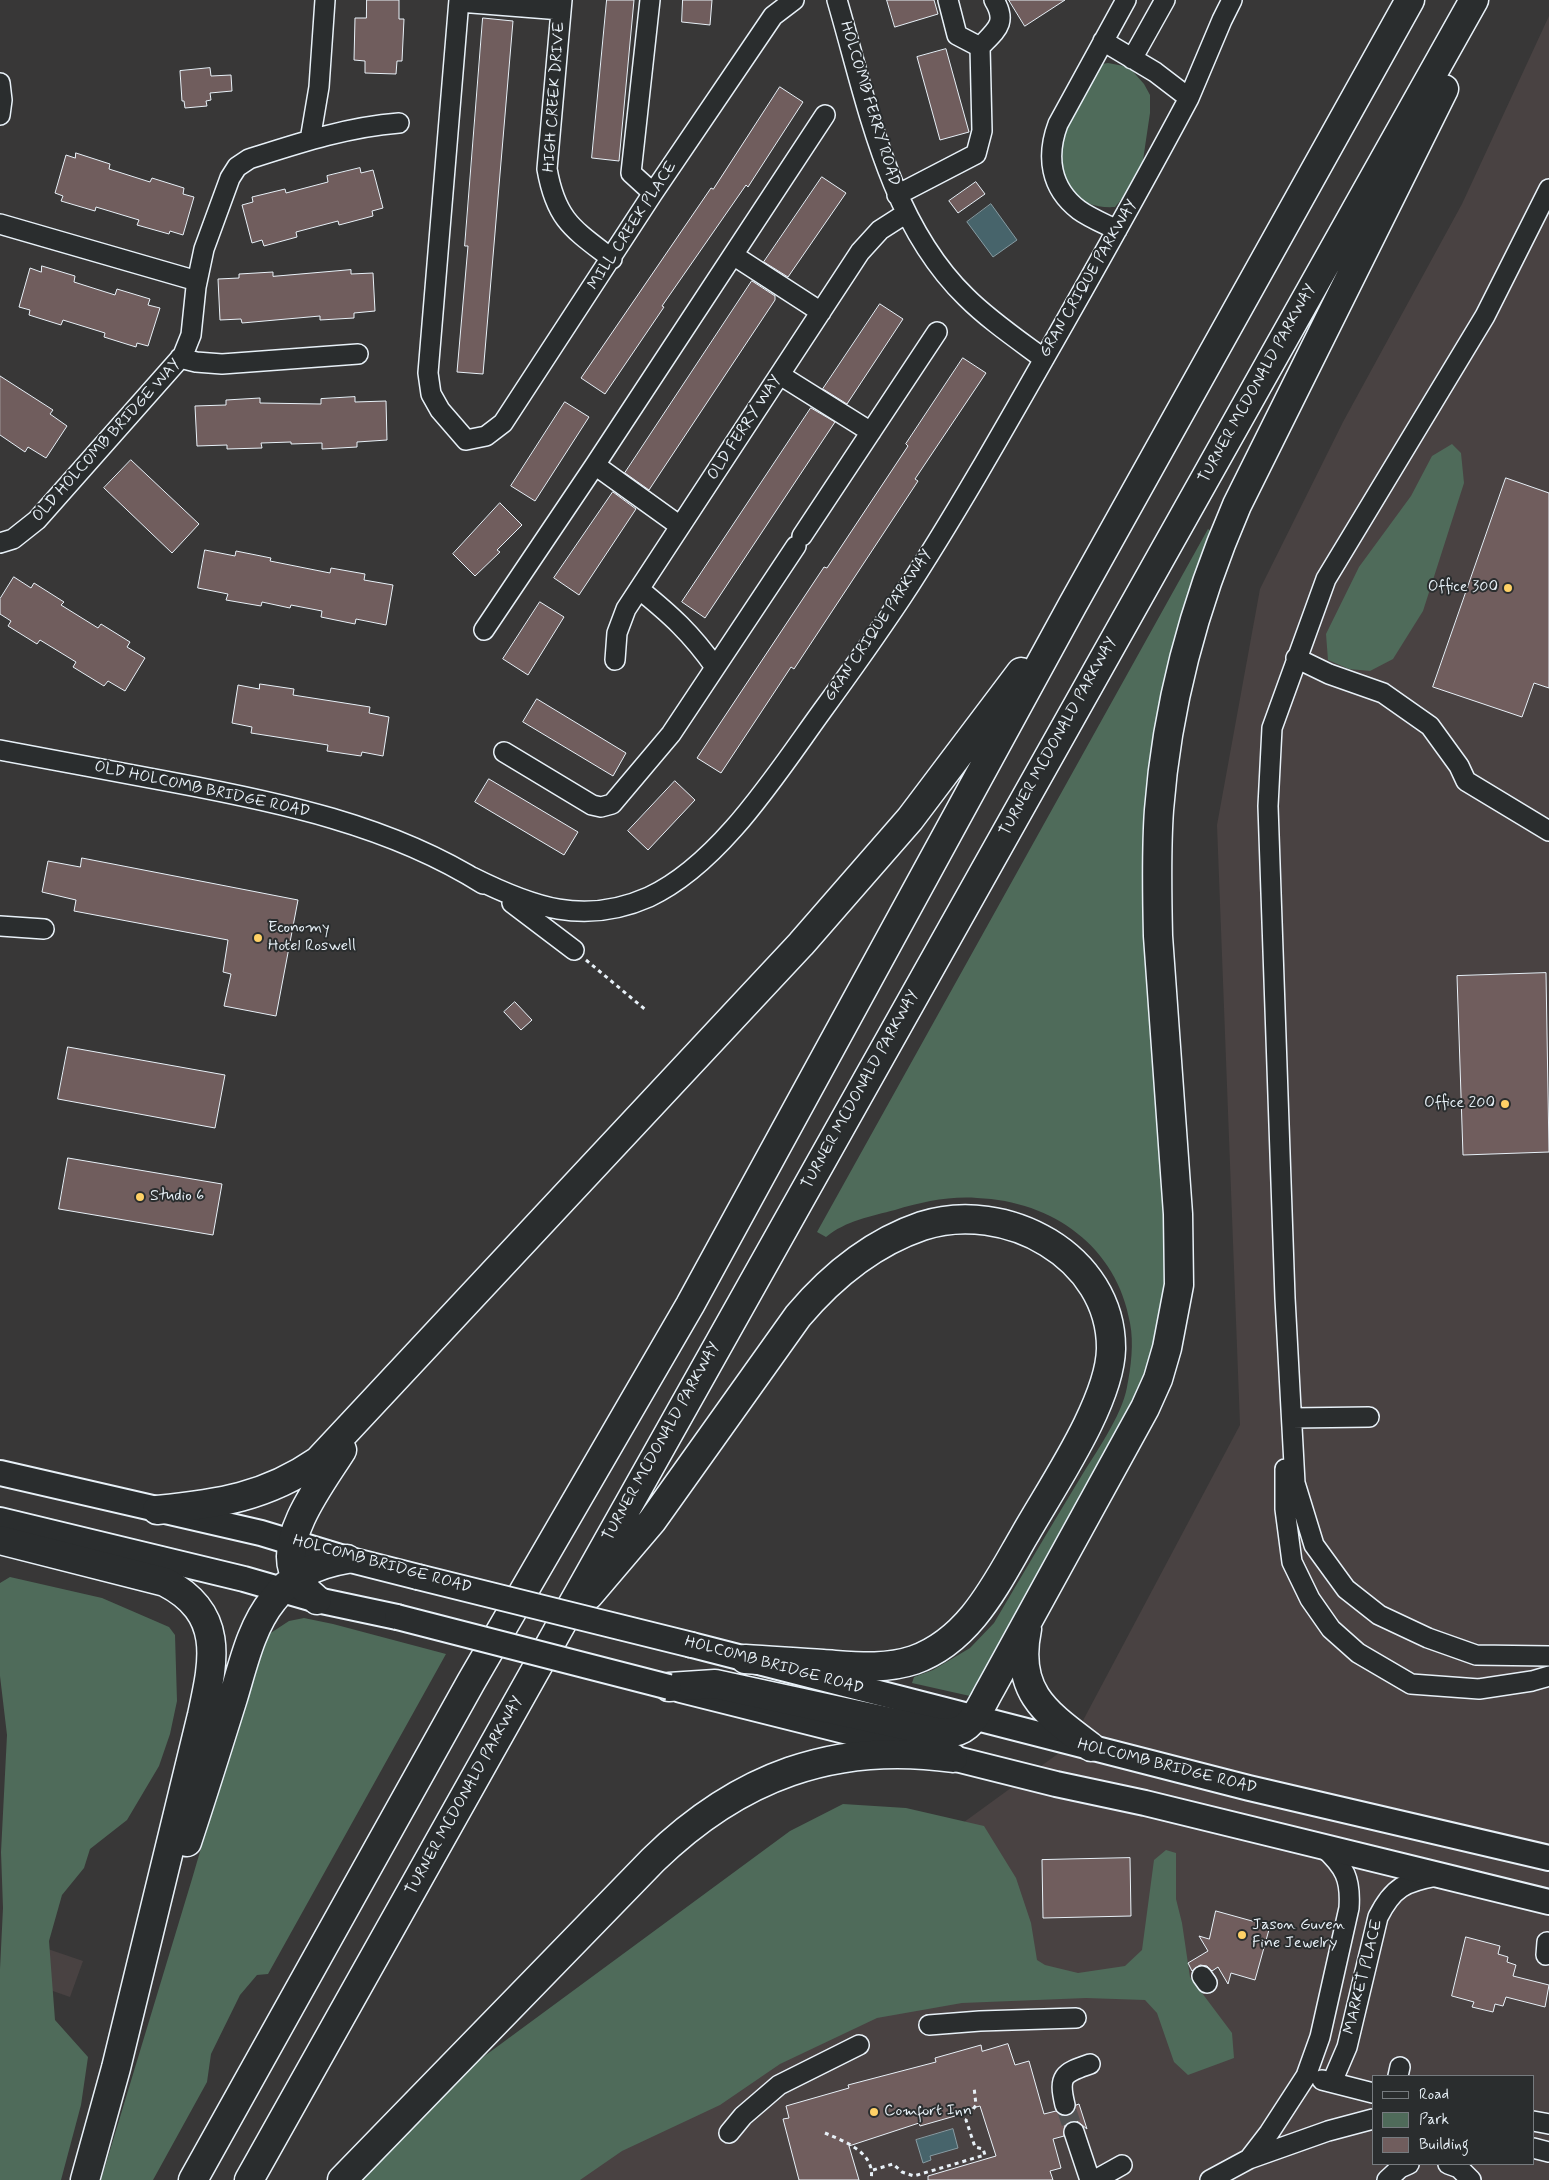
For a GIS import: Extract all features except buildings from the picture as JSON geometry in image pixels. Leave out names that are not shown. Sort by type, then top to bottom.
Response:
[{"type":"highway","points":[[193,2180],[471,1682],[690,1305],[1072,606],[1410,0]]},
{"type":"highway","name":"TURNER MCDONALD PARKWAY","points":[[249,2180],[558,1627],[1474,0]]},
{"type":"highway","points":[[669,1687],[715,1684],[942,1733],[960,1731],[974,1717],[1145,1408],[1158,1379],[1167,1348],[1178,1293],[1180,1249],[1158,936],[1157,848],[1164,767],[1178,684],[1188,642],[1216,554],[1237,505],[1488,0]]},
{"type":"highway","points":[[157,1510],[211,1504],[242,1498],[295,1477],[318,1461],[771,977],[876,860],[934,788],[1072,606]]},
{"type":"highway","points":[[558,1627],[615,1566],[646,1529],[798,1316],[823,1289],[851,1264],[896,1236],[925,1225],[953,1220],[983,1222],[1012,1227],[1040,1238],[1065,1253],[1086,1273],[1095,1286],[1106,1311],[1111,1349],[1107,1377],[1096,1406],[1067,1461],[999,1579],[972,1619],[957,1634],[938,1648],[917,1659],[893,1665],[865,1667],[745,1659]]},
{"type":"highway","points":[[289,1583],[293,1541],[303,1511],[365,1412]]},
{"type":"highway","points":[[5,1546],[165,1582],[178,1589],[199,1608],[207,1622],[212,1640],[211,1675],[202,1715],[116,2068],[85,2180]]},
{"type":"highway","points":[[116,2068],[250,1644],[266,1608],[289,1583],[315,1567],[347,1559]]},
{"type":"highway","points":[[289,1583],[304,1589],[317,1600]]},
{"type":"highway","points":[[1034,1608],[1027,1629],[1024,1647],[1023,1665],[1028,1682],[1036,1698],[1047,1713],[1091,1747]]},
{"type":"highway","points":[[342,2180],[653,1860],[688,1828],[714,1809],[742,1792],[774,1778],[834,1759],[859,1755],[897,1754],[953,1758]]},
{"type":"main road","name":"HOLCOMB BRIDGE ROAD","points":[[0,1473],[293,1541],[347,1559],[1338,1810],[1549,1858]]},
{"type":"main road","points":[[0,1520],[220,1572],[289,1583]]},
{"type":"main road","points":[[317,1600],[397,1618],[953,1758],[1549,1902]]},
{"type":"street","points":[[310,140],[319,87],[325,0]]},
{"type":"street","points":[[650,0],[631,173],[654,193]]},
{"type":"street","name":"MILL CREEK PLACE","points":[[459,1],[428,373],[431,394],[440,410],[466,440],[486,436],[503,423],[773,16],[794,0]]},
{"type":"street","name":"HOLCOMB FERRY ROAD","points":[[837,0],[886,167],[905,214],[930,256],[965,297],[1003,329],[1044,359]]},
{"type":"street","points":[[948,0],[957,35],[980,47]]},
{"type":"street","points":[[897,194],[976,154],[982,131],[980,47],[999,27],[1001,12],[994,0]]},
{"type":"street","points":[[1117,230],[1080,211],[1067,199],[1055,178],[1050,155],[1052,140],[1058,124],[1126,0]]},
{"type":"street","points":[[1132,59],[1165,0]]},
{"type":"street","name":"GRAN CRIQUE PARKWAY","points":[[472,877],[507,894],[536,905],[567,911],[595,912],[622,906],[650,896],[674,882],[734,828],[762,793],[866,650],[971,486],[1158,157],[1189,98],[1232,0]]},
{"type":"street","points":[[459,1],[561,5]]},
{"type":"street","name":"HIGH CREEK DRIVE","points":[[561,5],[547,169],[552,194],[563,217],[578,234],[612,259]]},
{"type":"street","points":[[1103,41],[1155,72],[1189,98]]},
{"type":"street","points":[[0,83],[2,100],[0,115]]},
{"type":"street","points":[[484,630],[825,115]]},
{"type":"street","name":"OLD HOLCOMB BRIDGE WAY","points":[[0,543],[13,539],[37,520],[180,358],[191,335],[197,281],[204,248],[230,178],[238,167],[249,159],[310,140],[368,125],[399,123]]},
{"type":"street","points":[[1549,189],[1485,316],[1326,579],[1272,728],[1268,806],[1285,1298],[1295,1483],[1314,1545],[1346,1589],[1379,1616],[1428,1638],[1476,1655],[1549,1656]]},
{"type":"street","name":"OLD FERRY WAY","points":[[615,660],[620,621],[639,589],[860,252],[880,230],[905,214]]},
{"type":"street","points":[[0,224],[197,281]]},
{"type":"street","points":[[734,255],[821,312]]},
{"type":"street","points":[[504,752],[592,805],[607,806],[616,800],[664,743],[938,332]]},
{"type":"street","points":[[180,358],[196,362],[222,364],[358,354]]},
{"type":"street","points":[[780,375],[871,432]]},
{"type":"street","points":[[595,465],[680,526]]},
{"type":"street","points":[[639,589],[679,622],[696,640],[715,667]]},
{"type":"street","points":[[1296,658],[1329,674],[1383,693],[1430,726],[1459,766],[1466,782],[1549,831]]},
{"type":"street","name":"OLD HOLCOMB BRIDGE ROAD","points":[[0,750],[279,804],[383,836],[427,854],[472,877],[531,916],[574,950]]},
{"type":"street","points":[[0,926],[44,929]]},
{"type":"street","points":[[1292,1418],[1369,1416]]},
{"type":"street","points":[[1292,1418],[1284,1470],[1285,1509],[1292,1562],[1310,1599],[1332,1628],[1358,1653],[1411,1684],[1479,1688],[1532,1682],[1549,1676]]},
{"type":"street","name":"MARKET PLACE","points":[[1249,2158],[1270,2133],[1306,2076],[1320,2037],[1350,1908],[1348,1880],[1341,1866],[1323,1847]]},
{"type":"street","name":"MARKET PLACE","points":[[1332,2082],[1347,2047],[1378,1917],[1386,1902],[1396,1890],[1411,1881],[1440,1876]]},
{"type":"street","points":[[930,2024],[1076,2018]]},
{"type":"street","points":[[729,2133],[743,2116],[779,2085],[859,2045]]},
{"type":"street","points":[[1065,2105],[1061,2086],[1063,2078],[1069,2072],[1090,2064]]},
{"type":"street","points":[[1306,2076],[1372,2093]]},
{"type":"street","points":[[1210,2180],[1249,2158],[1328,2131],[1372,2119]]},
{"type":"street","points":[[1534,2121],[1549,2124]]},
{"type":"street","points":[[1074,2132],[1090,2180]]},
{"type":"street","points":[[1534,2148],[1549,2152]]},
{"type":"street","points":[[1387,2180],[1400,2168],[1407,2165]]},
{"type":"street","points":[[1451,2165],[1459,2168],[1471,2180]]},
{"type":"street","points":[[1095,2180],[1124,2166]]},
{"type":"path","points":[[574,950],[647,1011]]},
{"type":"path","points":[[873,2170],[893,2164],[902,2172],[914,2176],[985,2154],[983,2149],[975,2147],[966,2120],[976,2105],[974,2087]]},
{"type":"path","points":[[825,2133],[858,2149],[866,2157],[873,2170],[871,2180]]},
{"type":"shaded area","points":[[1549,16],[1549,2180],[472,2180],[1070,1745],[1240,1425],[1217,825],[1260,589],[1343,422],[1462,204]]},
{"type":"shaded area","points":[[42,1947],[83,1961],[70,1997],[30,1983]]},
{"type":"green space","points":[[1108,63],[1129,67],[1144,84],[1150,95],[1150,113],[1142,167],[1129,190],[1115,207],[1096,206],[1085,202],[1062,181],[1057,164],[1057,150],[1066,122],[1096,71],[1102,64]]},
{"type":"green space","points":[[1452,444],[1461,453],[1464,483],[1423,611],[1393,659],[1370,671],[1349,669],[1328,660],[1326,634],[1359,567],[1411,496],[1432,456]]},
{"type":"green space","points":[[1208,529],[1215,533],[1168,696],[1173,1266],[1145,1385],[975,1693],[970,1696],[912,1683],[914,1677],[933,1670],[970,1648],[994,1623],[1107,1435],[1120,1410],[1127,1387],[1131,1363],[1132,1339],[1130,1323],[1123,1296],[1111,1272],[1096,1251],[1077,1233],[1055,1219],[1031,1208],[1005,1201],[977,1198],[936,1200],[859,1220],[833,1231],[826,1237],[817,1232]]},
{"type":"green space","points":[[10,1577],[102,1598],[169,1627],[175,1635],[177,1701],[170,1734],[159,1766],[127,1820],[90,1849],[84,1868],[62,1895],[49,1941],[55,2020],[88,2057],[81,2105],[61,2180],[0,2180],[0,1969],[3,1908],[1,1852],[7,1735],[0,1676],[0,1583]]},
{"type":"green space","points":[[304,1618],[446,1654],[268,1974],[257,1975],[240,1995],[211,2054],[207,2082],[153,2180],[101,2180],[256,1660],[266,1636],[289,1621]]},
{"type":"green space","points":[[843,1804],[906,1808],[984,1826],[1016,1878],[1031,1923],[1037,1960],[1045,1965],[1078,1973],[1125,1966],[1142,1950],[1154,1860],[1166,1850],[1176,1853],[1176,1899],[1182,1923],[1190,1977],[1232,2033],[1234,2058],[1188,2075],[1174,2062],[1157,2013],[1145,2000],[1086,1998],[962,2003],[877,2018],[780,2064],[720,2105],[622,2151],[580,2180],[358,2180],[475,2063],[790,1831]]},
{"type":"water","points":[[991,204],[1017,240],[993,257],[967,222]]},
{"type":"water","points":[[953,2129],[958,2148],[930,2156],[931,2160],[923,2163],[916,2140]]},
{"type":"tunnel","points":[[1065,2105],[1074,2132]]},
{"type":"place","name":"Office 300","points":[[1508,588]]},
{"type":"place","name":"Economy Hotel Roswell","points":[[258,938]]},
{"type":"place","name":"Office 200","points":[[1505,1104]]},
{"type":"place","name":"Studio 6","points":[[140,1197]]},
{"type":"place","name":"Jason Guven Fine Jewelry","points":[[1242,1935]]},
{"type":"place","name":"Comfort Inn","points":[[874,2112]]}]
